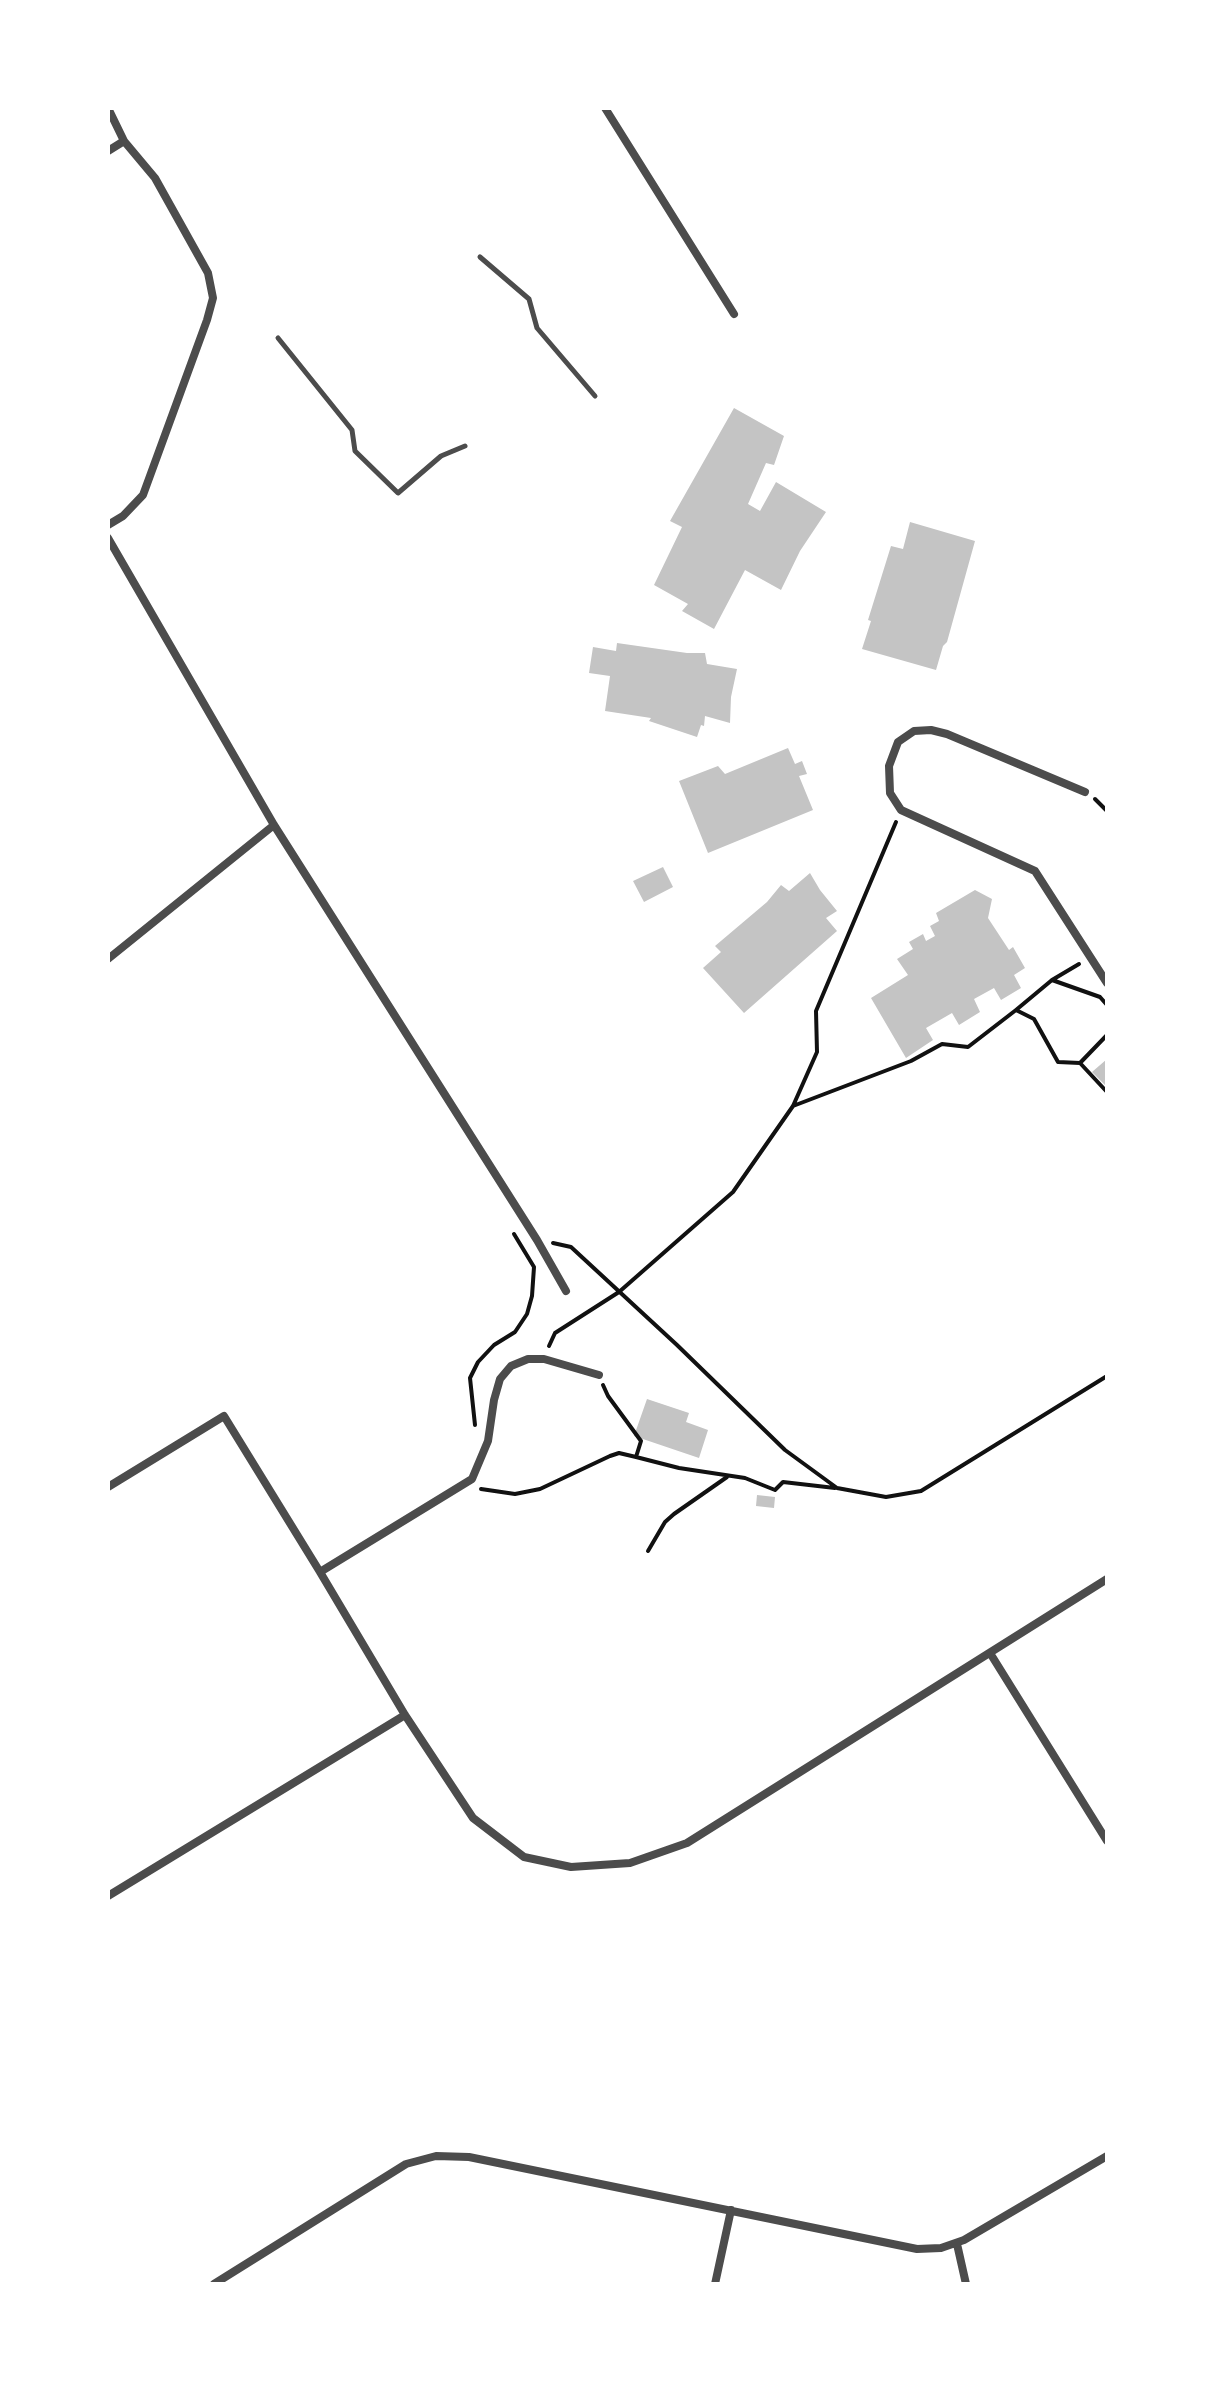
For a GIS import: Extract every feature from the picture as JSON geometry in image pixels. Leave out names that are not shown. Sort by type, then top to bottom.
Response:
[{"type":"street","points":[[108,108],[124,141],[155,178],[208,273],[213,298],[143,495],[123,516],[108,525]]},
{"type":"street","points":[[605,108],[734,314]]},
{"type":"street","points":[[108,151],[124,141]]},
{"type":"street","points":[[108,538],[274,825],[537,1240],[566,1291]]},
{"type":"street","points":[[1085,792],[931,730],[914,731],[898,742],[889,766],[890,793],[901,810],[1035,871],[1107,983]]},
{"type":"street","points":[[108,959],[274,825]]},
{"type":"street","points":[[320,1572],[472,1479],[488,1441],[500,1379],[511,1366],[528,1359],[544,1359],[599,1375]]},
{"type":"street","points":[[108,1487],[224,1416],[405,1715],[473,1818],[524,1857],[571,1867],[630,1863],[687,1843],[1107,1579]]},
{"type":"street","points":[[990,1653],[1107,1841]]},
{"type":"street","points":[[108,1896],[405,1715]]},
{"type":"street","points":[[214,2284],[406,2164],[436,2156],[469,2157],[917,2249],[957,2244],[1107,2156]]},
{"type":"street","points":[[715,2284],[731,2210]]},
{"type":"street","points":[[957,2244],[966,2284]]},
{"type":"lane","points":[[480,257],[529,299],[537,328],[595,396]]},
{"type":"lane","points":[[278,338],[352,430],[355,451],[398,493],[441,456],[465,446]]},
{"type":"path","points":[[544,1359],[555,1333],[619,1292],[733,1192],[793,1106],[817,1052],[816,1011],[901,810]]},
{"type":"path","points":[[793,1106],[911,1061],[942,1044],[968,1047],[1052,980],[1091,956]]},
{"type":"path","points":[[1052,980],[1100,997],[1107,1005]]},
{"type":"path","points":[[1016,1010],[1034,1019],[1058,1062],[1080,1063],[1107,1092]]},
{"type":"path","points":[[1080,1063],[1107,1035]]},
{"type":"path","points":[[476,1429],[470,1378],[478,1362],[494,1345],[515,1332],[527,1314],[532,1296],[534,1267],[514,1234]]},
{"type":"path","points":[[537,1240],[571,1247],[785,1450],[837,1488]]},
{"type":"path","points":[[599,1375],[608,1396],[641,1441],[636,1457]]},
{"type":"path","points":[[464,1484],[515,1494],[540,1489],[619,1453],[679,1468],[745,1478],[775,1490],[783,1482],[886,1497],[921,1491],[1107,1376]]},
{"type":"path","points":[[648,1551],[665,1522],[729,1476]]},
{"type":"building","points":[[734,408],[784,436],[774,465],[766,463],[748,504],[760,511],[776,482],[826,512],[800,551],[781,590],[745,570],[714,629],[682,611],[688,604],[654,585],[682,527],[670,521]]},
{"type":"building","points":[[910,522],[975,541],[947,642],[936,670],[862,649],[891,546],[903,549]]},
{"type":"building","points":[[617,643],[705,653],[707,664],[737,669],[730,723],[705,716],[704,726],[701,725],[697,737],[649,721],[651,718],[605,711],[610,676],[589,673],[593,647],[616,651]]},
{"type":"building","points":[[788,748],[795,764],[802,761],[807,774],[799,776],[813,810],[708,853],[679,781],[718,766],[725,774]]},
{"type":"building","points":[[663,867],[673,887],[644,902],[633,881]]},
{"type":"building","points":[[810,873],[837,911],[826,918],[837,931],[744,1013],[703,968],[721,952],[715,946],[767,902],[781,885],[789,891]]},
{"type":"building","points":[[975,890],[992,899],[988,918],[1009,950],[1013,947],[1025,968],[1014,975],[1021,988],[1001,1000],[994,988],[974,999],[980,1012],[959,1025],[952,1013],[926,1028],[933,1040],[906,1058],[871,998],[908,975],[897,959],[913,949],[909,942],[923,934],[926,941],[935,936],[930,926],[939,921],[936,913]]},
{"type":"building","points":[[1107,1059],[1107,1087],[1092,1072]]},
{"type":"building","points":[[647,1399],[689,1413],[686,1422],[708,1430],[699,1458],[634,1436]]},
{"type":"building","points":[[757,1495],[775,1497],[774,1508],[756,1506]]}]
